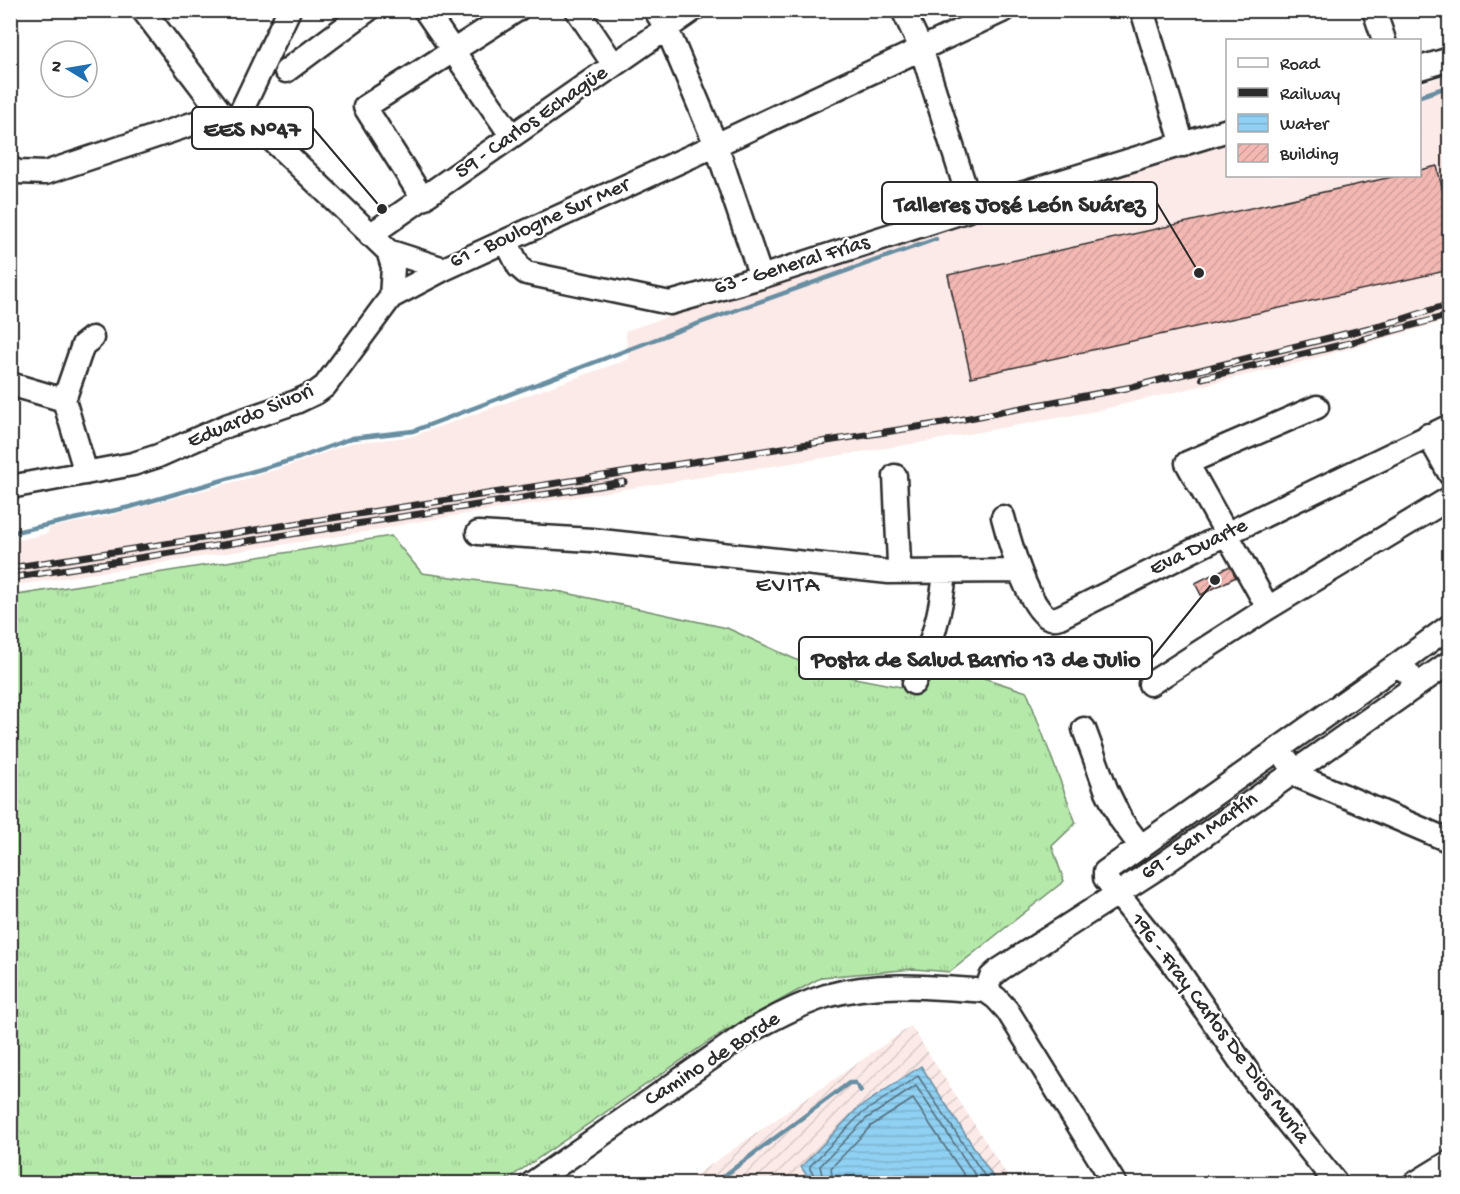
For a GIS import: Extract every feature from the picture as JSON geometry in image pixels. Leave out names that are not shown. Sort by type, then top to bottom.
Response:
[{"type":"street","name":"61 - Boulogne Sur Mer","points":[[143,10],[230,116],[252,125],[270,138],[388,251],[444,269],[1004,10]]},
{"type":"street","points":[[10,168],[18,172],[45,173],[230,116],[289,10]]},
{"type":"street","points":[[286,71],[368,10]]},
{"type":"street","points":[[425,10],[511,135]]},
{"type":"street","points":[[423,199],[365,107],[517,10]]},
{"type":"street","points":[[577,10],[614,66]]},
{"type":"street","name":"59 - Carlos Echagüe","points":[[370,235],[511,135],[614,66],[661,20],[693,10]]},
{"type":"street","points":[[903,10],[921,48],[972,209]]},
{"type":"street","points":[[1142,10],[1183,145]]},
{"type":"street","points":[[1374,10],[1384,39]]},
{"type":"street","points":[[661,20],[716,145],[761,278]]},
{"type":"street","points":[[1421,67],[1449,59]]},
{"type":"street","name":"63 - General Frías","points":[[506,242],[519,267],[526,273],[670,303],[761,278],[972,209],[1226,130]]},
{"type":"street","points":[[388,251],[393,267],[391,297]]},
{"type":"street","name":"Eduardo Sivori","points":[[10,487],[133,464],[317,392],[325,386],[391,297],[444,269]]},
{"type":"street","points":[[86,473],[64,400],[83,345],[92,338]]},
{"type":"street","points":[[10,384],[64,400]]},
{"type":"street","points":[[1268,608],[1187,463],[1317,408]]},
{"type":"street","name":"Eva Duarte","points":[[1003,517],[1027,589],[1045,616],[1060,617],[1449,426]]},
{"type":"street","points":[[1428,435],[1449,474]]},
{"type":"street","points":[[895,476],[899,563],[905,572]]},
{"type":"street","points":[[1150,684],[1268,608],[1449,498]]},
{"type":"street","points":[[478,533],[592,540],[889,572],[1020,572]]},
{"type":"street","points":[[914,683],[934,637],[942,605],[945,572]]},
{"type":"street","name":"69 - San Martín","points":[[1105,872],[1449,626]]},
{"type":"street","name":"69 - San Martín","points":[[986,991],[992,977],[999,970],[1159,867],[1449,662]]},
{"type":"street","points":[[1398,664],[1418,684]]},
{"type":"street","points":[[1084,729],[1106,789],[1121,820],[1141,847]]},
{"type":"street","points":[[1280,748],[1300,777],[1449,841]]},
{"type":"street","name":"196 - Fray Carlos De Dios Muria","points":[[1105,872],[1105,878],[1116,894],[1173,963],[1254,1081],[1337,1184]]},
{"type":"street","name":"Camino de Borde","points":[[531,1184],[747,1033],[781,1014],[826,996],[852,990],[903,987],[986,991]]},
{"type":"street","points":[[986,991],[1007,1010],[1115,1184]]},
{"type":"street","points":[[1414,1184],[1449,1161]]},
{"type":"shaded area","points":[[1449,74],[1449,320],[1306,361],[1091,412],[924,442],[410,523],[378,530],[11,586],[11,542],[48,533],[49,528],[100,518],[249,478],[351,443],[410,437],[629,359],[625,331],[739,293],[1226,143],[1226,177],[1421,177],[1421,84]]},
{"type":"shaded area","points":[[911,1026],[1012,1183],[683,1184]]},
{"type":"green space","points":[[391,536],[422,573],[562,592],[727,628],[823,672],[901,687],[913,655],[1027,692],[1076,823],[1052,846],[1064,881],[950,972],[914,969],[822,977],[720,1034],[502,1183],[11,1184],[11,596]]},
{"type":"water","points":[[921,1066],[997,1183],[812,1183],[801,1167],[857,1109]]},
{"type":"building","points":[[1437,166],[1450,221],[1450,270],[971,377],[948,275],[1391,177],[1421,177],[1421,170]]},
{"type":"building","points":[[1230,566],[1236,577],[1201,595],[1195,583]]},
{"type":"waterway","points":[[1421,96],[1450,86]]},
{"type":"waterway","points":[[10,533],[130,507],[299,458],[352,438],[413,431],[680,330],[936,239]]},
{"type":"waterway","points":[[713,1184],[849,1083],[855,1083],[861,1091]]},
{"type":"railway","points":[[10,568],[943,423],[1132,387],[1397,321],[1450,304]]},
{"type":"railway","points":[[1202,378],[1345,344],[1450,315]]},
{"type":"railway","points":[[10,578],[624,482]]},
{"type":"place","name":"EES N°47","points":[[382,209]]},
{"type":"place","name":"Talleres José León Suárez","points":[[1199,273]]},
{"type":"place","name":"Posta de Salud Barrio 13 de Julio","points":[[1215,580]]},
{"type":"district","name":"EVITA","points":[[788,586]]}]
